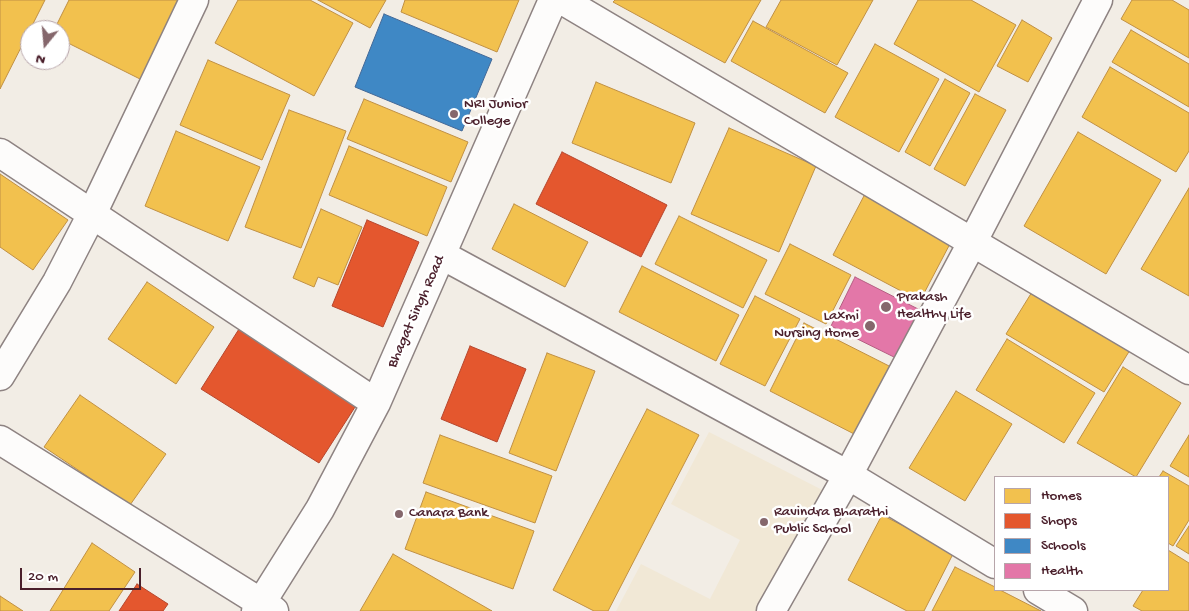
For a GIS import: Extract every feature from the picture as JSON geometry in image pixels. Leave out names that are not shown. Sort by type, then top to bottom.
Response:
[{"type":"street","points":[[0,376],[57,282],[92,214],[152,84],[194,0]]},
{"type":"street","name":"Bhagat Singh Road","points":[[264,609],[376,403],[553,0]]},
{"type":"street","points":[[562,0],[1189,370]]},
{"type":"street","points":[[771,611],[848,475],[973,241],[1098,0]]},
{"type":"street","points":[[0,153],[376,403]]},
{"type":"street","points":[[442,255],[848,475],[994,563]]},
{"type":"street","points":[[0,440],[264,609]]},
{"type":"street","points":[[1040,591],[1073,611]]},
{"type":"shaded area","name":"Ravindra Bharathi Public School","points":[[709,432],[836,497],[778,611],[616,611],[641,564],[710,599],[740,540],[671,504]]},
{"type":"building: Homes","points":[[0,0],[45,0],[35,20],[20,20],[20,49],[0,89]]},
{"type":"building: Homes","points":[[69,0],[194,0],[152,85],[70,44],[70,20],[59,20]]},
{"type":"building: Homes","points":[[238,0],[310,0],[353,23],[314,96],[215,43]]},
{"type":"building: Homes","points":[[318,0],[386,0],[370,28]]},
{"type":"building: Homes","points":[[405,0],[519,0],[497,52],[401,12]]},
{"type":"building: Homes","points":[[615,0],[761,0],[725,63],[613,2]]},
{"type":"building: Homes","points":[[781,0],[873,0],[837,65],[766,27]]},
{"type":"building: Homes","points":[[918,0],[971,0],[1016,25],[979,92],[894,44]]},
{"type":"building: Homes","points":[[1132,0],[1172,0],[1189,10],[1189,58],[1121,19]]},
{"type":"building: Homes","points":[[1022,20],[1052,38],[1028,82],[997,66]]},
{"type":"building: Homes","points":[[753,21],[848,73],[825,113],[731,61]]},
{"type":"building: Homes","points":[[1131,30],[1189,64],[1189,107],[1112,62]]},
{"type":"building: Homes","points":[[875,44],[939,79],[899,152],[835,117]]},
{"type":"building: Homes","points":[[208,60],[290,95],[262,160],[180,125]]},
{"type":"building: Homes","points":[[1110,67],[1189,113],[1189,151],[1176,172],[1082,117]]},
{"type":"building: Homes","points":[[945,79],[970,93],[930,166],[905,152]]},
{"type":"building: Homes","points":[[596,82],[695,123],[671,183],[572,143]]},
{"type":"building: Homes","points":[[975,94],[1006,110],[965,186],[934,169]]},
{"type":"building: Homes","points":[[364,99],[468,142],[451,182],[347,139]]},
{"type":"building: Homes","points":[[289,110],[346,131],[301,248],[245,227]]},
{"type":"building: Homes","points":[[729,128],[816,166],[779,252],[691,214]]},
{"type":"building: Homes","points":[[176,131],[260,167],[228,241],[145,206]]},
{"type":"building: Homes","points":[[1078,132],[1161,180],[1106,274],[1024,226]]},
{"type":"building: Homes","points":[[349,146],[447,187],[427,236],[329,195]]},
{"type":"building: Homes","points":[[0,174],[68,220],[33,270],[0,247]]},
{"type":"building: Homes","points":[[1189,188],[1189,296],[1141,269]]},
{"type":"building: Homes","points":[[865,194],[952,240],[920,301],[833,255]]},
{"type":"building: Homes","points":[[514,204],[588,242],[565,287],[492,249]]},
{"type":"building: Homes","points":[[321,209],[362,227],[338,285],[318,277],[314,287],[293,278]]},
{"type":"building: Homes","points":[[679,216],[767,260],[743,308],[655,264]]},
{"type":"building: Homes","points":[[790,244],[851,275],[826,324],[765,294]]},
{"type":"building: Homes","points":[[642,266],[739,315],[716,361],[619,312]]},
{"type":"building: Homes","points":[[147,282],[214,327],[176,384],[108,339]]},
{"type":"building: Homes","points":[[1032,292],[1130,350],[1104,392],[1006,334]]},
{"type":"building: Homes","points":[[755,296],[800,319],[765,386],[720,364]]},
{"type":"building: Homes","points":[[804,323],[897,370],[862,438],[770,391]]},
{"type":"building: Homes","points":[[1007,339],[1095,393],[1064,443],[976,390]]},
{"type":"building: Homes","points":[[547,353],[595,371],[556,471],[509,453]]},
{"type":"building: Homes","points":[[1123,367],[1181,403],[1137,476],[1077,443]]},
{"type":"building: Homes","points":[[956,391],[1012,424],[965,501],[909,468]]},
{"type":"building: Homes","points":[[80,395],[166,454],[130,505],[44,447]]},
{"type":"building: Homes","points":[[647,409],[699,435],[608,611],[594,611],[553,590]]},
{"type":"building: Homes","points":[[440,435],[552,476],[535,523],[423,483]]},
{"type":"building: Homes","points":[[1189,435],[1189,477],[1170,466]]},
{"type":"building: Homes","points":[[1163,471],[1189,486],[1189,520],[1173,546],[1169,544],[1169,476],[1160,476]]},
{"type":"building: Homes","points":[[426,492],[534,531],[513,589],[405,549]]},
{"type":"building: Homes","points":[[882,515],[954,552],[924,611],[907,611],[848,580]]},
{"type":"building: Homes","points":[[1189,526],[1189,554],[1176,546]]},
{"type":"building: Homes","points":[[92,543],[135,572],[109,611],[50,611]]},
{"type":"building: Homes","points":[[1169,551],[1189,563],[1189,611],[1142,611],[1133,606],[1142,591],[1169,591]]},
{"type":"building: Homes","points":[[393,554],[492,611],[360,611]]},
{"type":"building: Homes","points":[[955,567],[994,586],[994,591],[1002,591],[1041,611],[932,611]]},
{"type":"building: Homes","points":[[0,596],[23,611],[0,611]]},
{"type":"building: Shops","points":[[562,152],[667,205],[641,257],[536,204]]},
{"type":"building: Shops","points":[[367,220],[419,242],[383,327],[332,306]]},
{"type":"building: Shops","points":[[239,329],[357,404],[319,463],[201,389]]},
{"type":"building: Shops","points":[[470,346],[526,369],[497,442],[441,419]]},
{"type":"building: Shops","points":[[137,584],[168,604],[163,611],[119,611]]},
{"type":"building: Schools","points":[[384,14],[492,59],[462,131],[355,87]]},
{"type":"building: Health","points":[[855,277],[924,312],[900,360],[831,326]]},
{"type":"place","name":"NRI Junior College","points":[[454,114]]},
{"type":"place","name":"Prakash Healthy Life","points":[[886,307]]},
{"type":"place","name":"Laxmi Nursing Home","points":[[870,326]]},
{"type":"place","name":"Canara Bank","points":[[399,514]]},
{"type":"place","name":"Ravindra Bharathi Public School","points":[[764,522]]}]
